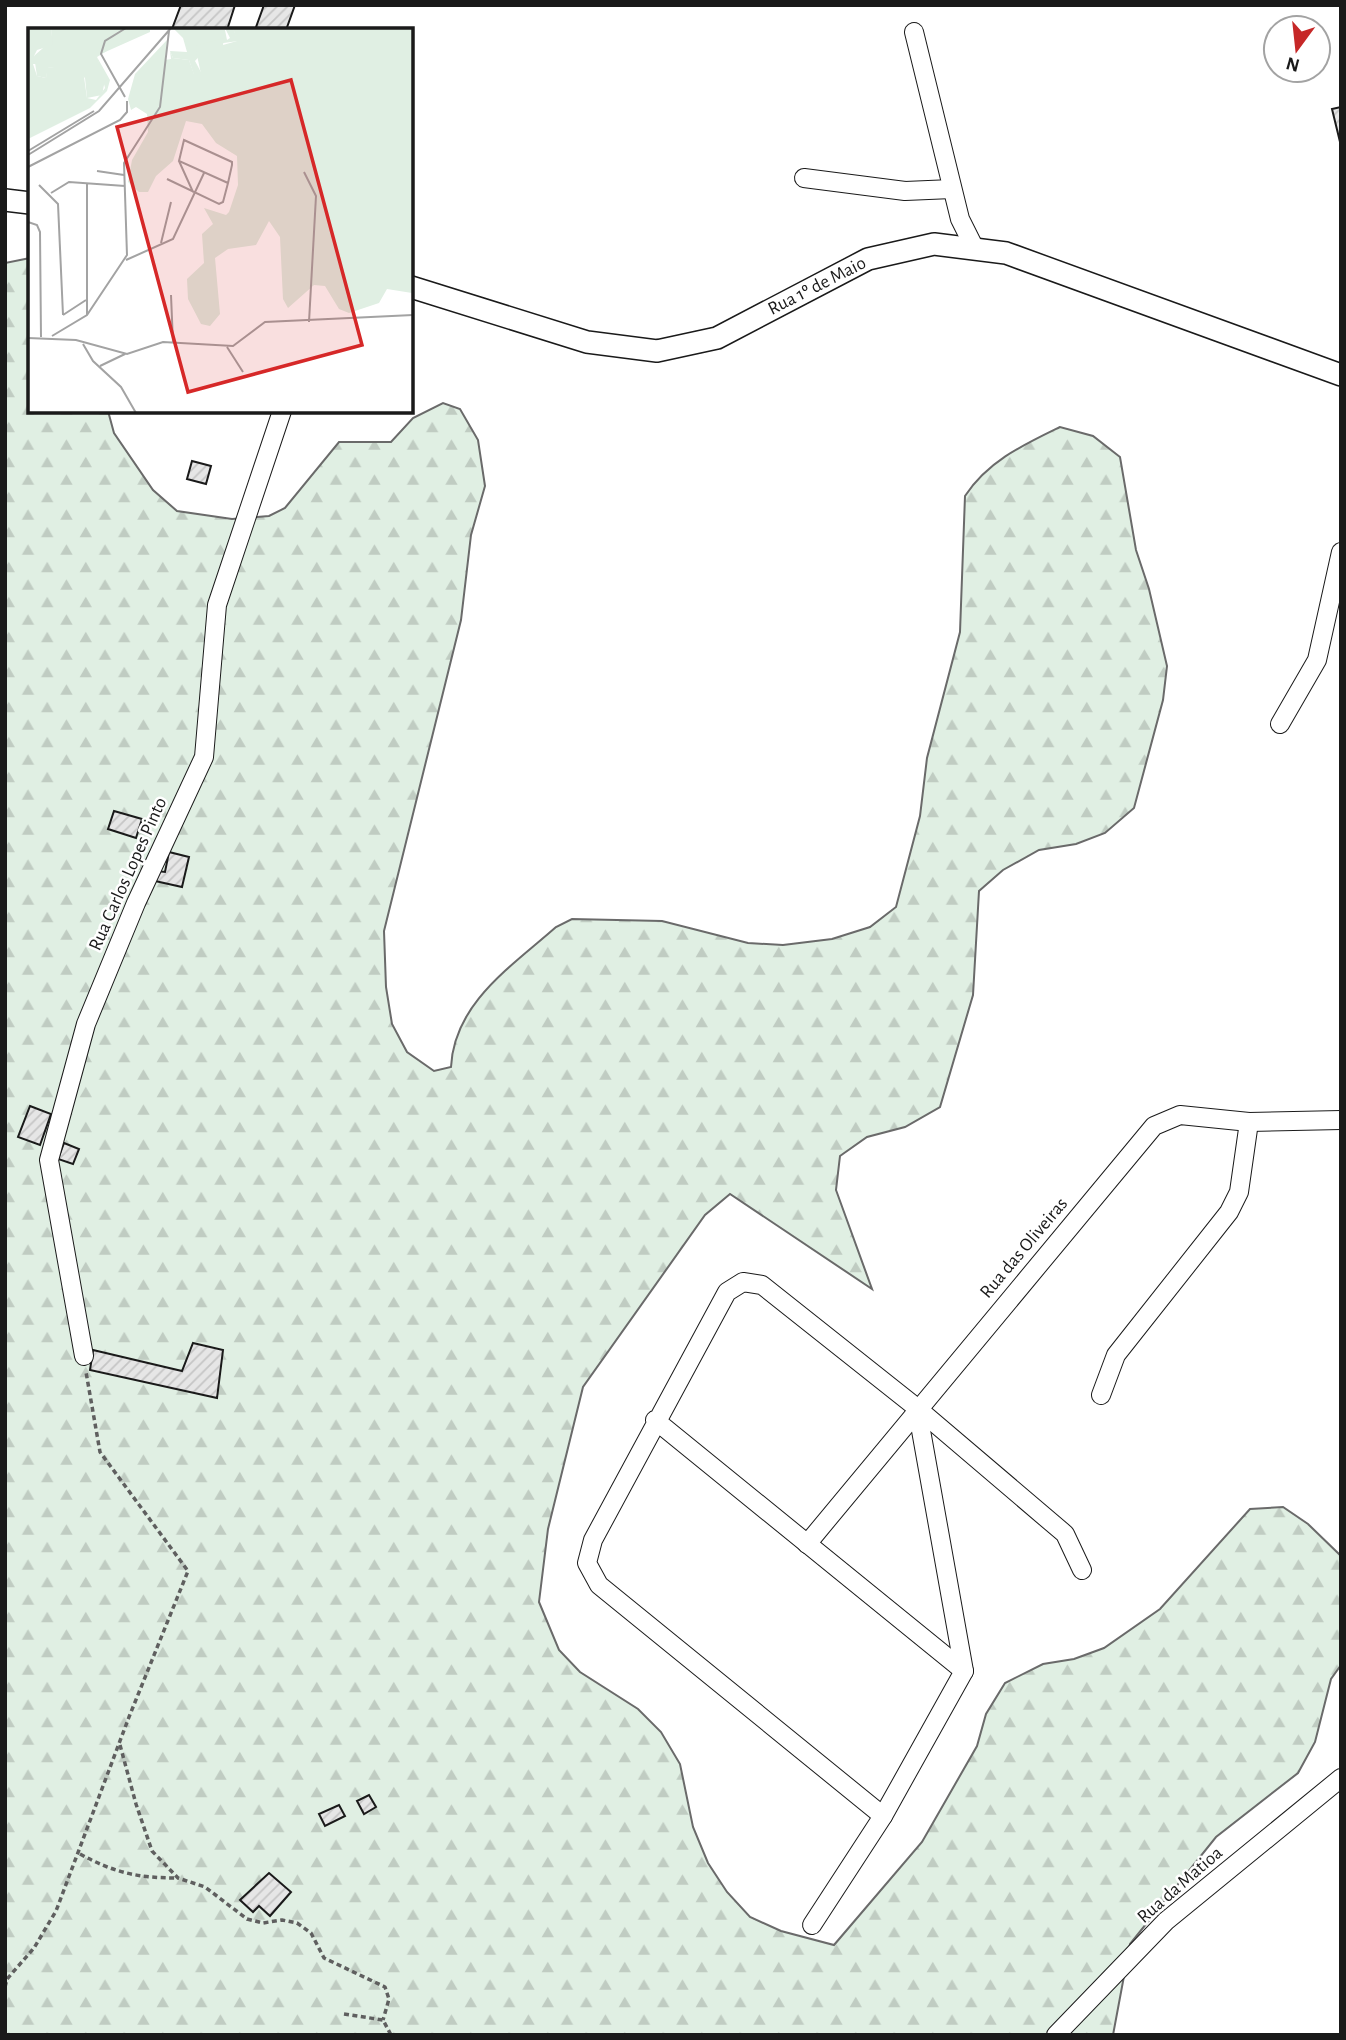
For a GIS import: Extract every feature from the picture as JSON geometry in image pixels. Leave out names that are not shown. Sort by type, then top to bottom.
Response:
[{"type":"street","points":[[914,32],[960,219],[974,247]]},
{"type":"street","points":[[804,178],[905,191],[952,190]]},
{"type":"street","points":[[5,200],[28,203]]},
{"type":"street","name":"Rua 1º de Maio","points":[[413,288],[587,342],[657,351],[717,338],[868,259],[934,244],[974,247],[1006,253],[1341,375]]},
{"type":"street","name":"Rua Carlos Lopes Pinto","points":[[84,1356],[49,1160],[86,1024],[136,903],[204,757],[217,604],[281,413]]},
{"type":"street","points":[[1279,724],[1317,660],[1341,552]]},
{"type":"street","name":"Rua das Oliveiras","points":[[807,1544],[917,1408],[1154,1126],[1180,1115],[1250,1122],[1341,1120]]},
{"type":"street","points":[[1101,1395],[1115,1355],[1229,1212],[1239,1192],[1250,1122]]},
{"type":"street","points":[[883,1816],[599,1585],[587,1563],[593,1540],[655,1420],[727,1292],[743,1282],[762,1285],[917,1408],[1065,1534],[1082,1570]]},
{"type":"street","points":[[812,1925],[883,1816],[964,1671],[917,1408]]},
{"type":"street","points":[[655,1420],[964,1671]]},
{"type":"street","name":"Rua da Matioa","points":[[1056,2035],[1166,1921],[1341,1778]]},
{"type":"path","points":[[5,1987],[7,1979],[34,1948],[56,1911],[188,1570],[100,1452],[84,1356]]},
{"type":"path","points":[[120,1742],[136,1804],[152,1851],[178,1878]]},
{"type":"path","points":[[79,1854],[104,1867],[138,1878],[178,1878],[205,1887],[247,1919],[263,1923],[282,1920],[297,1923],[311,1933],[324,1958],[385,1987],[389,1999],[383,2020],[391,2035]]},
{"type":"path","points":[[344,2014],[383,2020]]},
{"type":"green space","points":[[28,258],[28,413],[109,413],[114,433],[153,490],[177,511],[232,519],[269,516],[285,508],[339,442],[391,442],[413,418],[443,403],[460,409],[478,440],[485,486],[471,535],[461,620],[384,931],[386,987],[392,1024],[407,1052],[434,1071],[451,1067],[462,1024],[488,988],[556,927],[572,919],[662,921],[748,943],[783,945],[832,939],[870,927],[896,907],[920,816],[927,758],[960,632],[965,496],[995,464],[1060,427],[1093,436],[1120,457],[1136,550],[1149,589],[1167,666],[1163,700],[1134,808],[1105,833],[1076,844],[1039,850],[1003,870],[979,891],[973,995],[940,1107],[905,1127],[867,1137],[840,1156],[836,1190],[872,1289],[730,1194],[705,1215],[583,1387],[548,1529],[539,1602],[559,1650],[580,1672],[638,1709],[661,1732],[680,1764],[693,1827],[708,1863],[727,1892],[750,1917],[781,1931],[834,1945],[922,1842],[977,1746],[986,1714],[1005,1683],[1043,1664],[1074,1659],[1104,1648],[1160,1609],[1250,1509],[1283,1507],[1308,1524],[1341,1556],[1341,1665],[1331,1679],[1315,1742],[1298,1773],[1216,1837],[1130,1944],[1113,2035],[5,2035],[5,263]]},
{"type":"building","points":[[181,5],[235,5],[228,28],[172,28]]},
{"type":"building","points":[[264,5],[295,5],[287,28],[256,28]]},
{"type":"building","points":[[1341,107],[1341,146],[1332,109]]},
{"type":"building","points":[[192,461],[211,466],[206,484],[187,479]]},
{"type":"building","points":[[114,811],[142,819],[136,838],[108,829]]},
{"type":"building","points":[[169,852],[189,857],[182,887],[155,881],[157,871],[165,872]]},
{"type":"building","points":[[30,1106],[51,1114],[40,1145],[18,1137]]},
{"type":"building","points":[[64,1143],[79,1149],[73,1164],[58,1159]]},
{"type":"building","points":[[193,1343],[223,1350],[217,1398],[90,1370],[93,1350],[182,1371]]},
{"type":"building","points":[[369,1795],[376,1807],[364,1814],[357,1801]]},
{"type":"building","points":[[339,1805],[345,1816],[325,1826],[319,1814]]},
{"type":"building","points":[[269,1873],[291,1892],[270,1916],[259,1906],[253,1912],[240,1900]]}]
